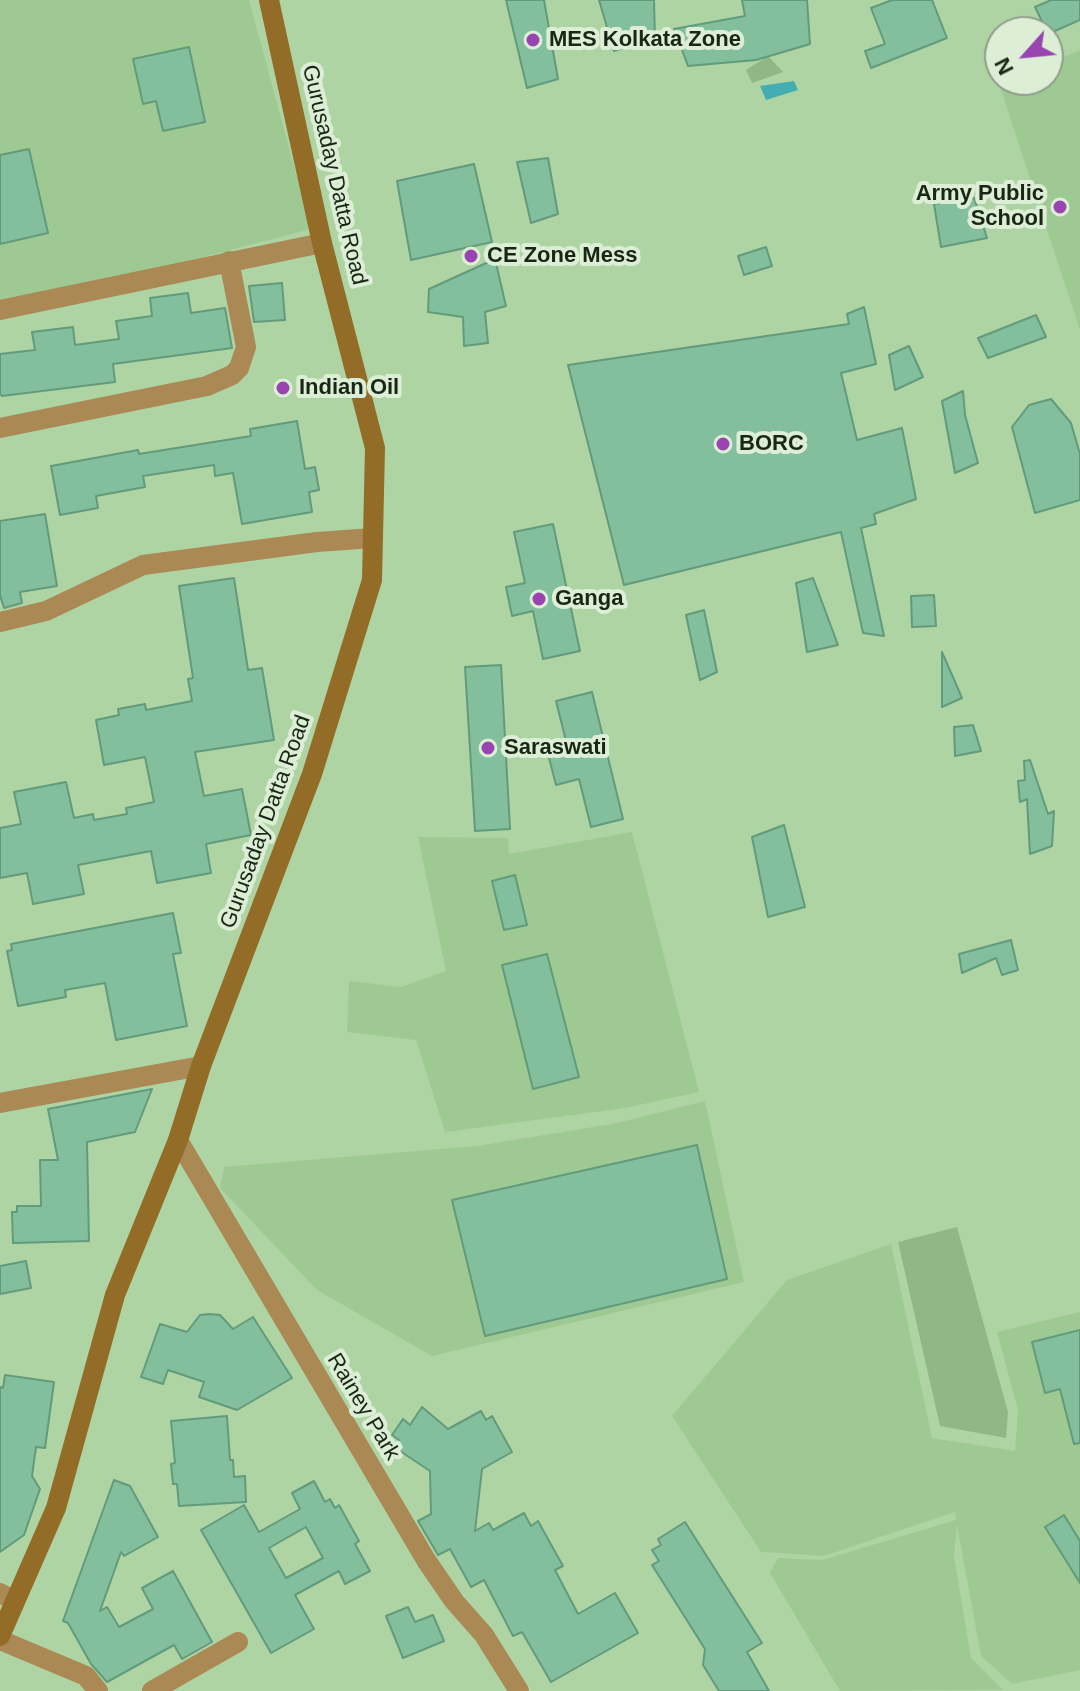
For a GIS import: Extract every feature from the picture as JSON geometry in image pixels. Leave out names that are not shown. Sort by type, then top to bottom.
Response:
[{"type":"street","name":"Gurusaday Datta Road","points":[[0,1638],[8,1597],[56,1508],[115,1295],[178,1140],[201,1066],[312,774],[372,580],[375,448],[322,243],[269,0]]},
{"type":"street","points":[[0,310],[322,243]]},
{"type":"street","points":[[0,428],[207,386],[232,375],[239,368],[246,347],[229,261]]},
{"type":"street","points":[[0,622],[46,611],[143,565],[301,544],[373,538]]},
{"type":"street","points":[[0,1103],[201,1066]]},
{"type":"street","name":"Rainey Park","points":[[178,1140],[426,1560],[454,1601],[484,1635],[519,1691]]},
{"type":"street","points":[[0,1638],[86,1676],[98,1691]]},
{"type":"street","points":[[152,1691],[238,1642]]},
{"type":"shaded area","points":[[0,0],[249,0],[311,229],[0,310]]},
{"type":"shaded area","name":"Army Public School","points":[[1080,50],[1080,330],[1003,96],[1064,96],[1064,56]]},
{"type":"shaded area","points":[[768,56],[783,72],[752,83],[746,70]]},
{"type":"shaded area","points":[[632,832],[699,1092],[625,1108],[445,1132],[416,1040],[347,1032],[349,981],[401,987],[446,971],[418,837],[508,838],[509,854]]},
{"type":"shaded area","points":[[705,1101],[744,1282],[432,1356],[317,1290],[220,1188],[224,1167],[477,1146],[617,1123]]},
{"type":"shaded area","points":[[957,1227],[1008,1412],[1006,1438],[940,1426],[898,1242]]},
{"type":"shaded area","points":[[891,1244],[932,1438],[1015,1451],[1018,1410],[997,1332],[1080,1312],[1080,1670],[1012,1684],[981,1656],[957,1525],[954,1556],[971,1658],[1003,1690],[840,1691],[770,1573],[778,1558],[822,1560],[956,1520],[955,1512],[824,1556],[761,1552],[672,1416],[787,1280]]},
{"type":"water","points":[[794,81],[798,90],[766,100],[760,86]]},
{"type":"building","name":"MES Kolkata Zone","points":[[506,0],[544,0],[558,79],[527,88]]},
{"type":"building","points":[[599,0],[654,0],[655,38],[614,51]]},
{"type":"building","points":[[742,0],[807,0],[810,44],[756,60],[688,66],[674,29],[745,16]]},
{"type":"building","points":[[892,0],[932,0],[947,38],[871,68],[865,51],[885,44],[871,8]]},
{"type":"building","points":[[1051,0],[1080,0],[1080,20],[1064,27],[1064,16],[1039,16],[1035,7]]},
{"type":"building","points":[[189,47],[205,122],[163,131],[156,101],[143,104],[133,59]]},
{"type":"building","points":[[29,149],[48,233],[0,244],[0,155]]},
{"type":"building","points":[[548,158],[558,214],[531,223],[517,162]]},
{"type":"building","points":[[474,164],[492,242],[411,260],[397,181]]},
{"type":"building","points":[[974,198],[987,238],[941,247],[934,204]]},
{"type":"building","points":[[766,247],[772,266],[744,275],[738,256]]},
{"type":"building","points":[[495,259],[506,306],[485,312],[488,343],[464,346],[463,317],[428,312],[429,289]]},
{"type":"building","points":[[282,283],[285,320],[254,322],[249,286]]},
{"type":"building","points":[[188,293],[191,313],[225,308],[232,348],[113,364],[115,382],[0,394],[0,354],[35,350],[32,332],[73,327],[75,345],[119,339],[116,321],[152,316],[150,298]]},
{"type":"building","name":"BORC","points":[[864,307],[876,364],[841,373],[857,440],[902,428],[916,499],[874,514],[876,524],[861,528],[884,636],[863,633],[841,532],[624,585],[568,365],[849,324],[847,314]]},
{"type":"building","points":[[1036,315],[1046,337],[988,358],[978,338]]},
{"type":"building","points":[[909,346],[923,377],[895,390],[889,355]]},
{"type":"building","points":[[963,391],[965,415],[978,463],[955,473],[942,401]]},
{"type":"building","points":[[1051,399],[1071,423],[1080,454],[1080,500],[1035,513],[1012,427],[1029,405]]},
{"type":"building","points":[[297,421],[305,469],[315,467],[319,490],[309,492],[312,512],[242,524],[233,473],[215,476],[214,465],[143,476],[145,487],[96,496],[98,508],[60,515],[51,466],[138,450],[139,454],[251,436],[250,429]]},
{"type":"building","points":[[45,514],[57,586],[20,592],[22,603],[4,608],[0,595],[0,521]]},
{"type":"building","name":"Ganga","points":[[553,524],[580,651],[543,659],[533,611],[512,616],[506,587],[525,583],[514,532]]},
{"type":"building","points":[[234,578],[248,670],[262,668],[274,740],[195,752],[204,796],[242,789],[251,835],[206,844],[211,873],[157,883],[151,851],[78,865],[84,894],[33,904],[27,873],[0,878],[0,828],[21,824],[14,792],[66,782],[74,818],[93,814],[94,820],[127,814],[126,808],[154,802],[145,757],[104,765],[96,720],[119,715],[118,709],[145,704],[146,710],[192,701],[188,679],[193,678],[179,586]]},
{"type":"building","points":[[813,578],[838,645],[807,652],[796,583]]},
{"type":"building","points":[[934,595],[936,626],[912,627],[911,596]]},
{"type":"building","points":[[704,610],[717,672],[700,680],[686,615]]},
{"type":"building","points":[[942,652],[962,698],[942,707]]},
{"type":"building","name":"Saraswati","points":[[501,665],[510,829],[475,831],[465,667]]},
{"type":"building","points":[[592,692],[623,819],[591,827],[579,779],[556,785],[548,754],[568,749],[556,701]]},
{"type":"building","points":[[973,725],[981,751],[955,756],[954,727]]},
{"type":"building","points":[[1030,760],[1048,814],[1054,811],[1052,846],[1030,854],[1027,799],[1020,802],[1018,781],[1025,780],[1024,761]]},
{"type":"building","points":[[784,825],[805,907],[768,917],[752,837]]},
{"type":"building","points":[[515,875],[527,925],[504,930],[492,881]]},
{"type":"building","points":[[173,913],[181,953],[173,954],[187,1026],[116,1040],[105,983],[65,990],[66,997],[18,1006],[7,951],[12,950],[11,944]]},
{"type":"building","points":[[1011,940],[1018,970],[1002,975],[996,958],[962,973],[959,954]]},
{"type":"building","points":[[547,954],[579,1077],[533,1089],[502,965]]},
{"type":"building","points":[[152,1089],[135,1132],[87,1142],[89,1241],[13,1243],[12,1212],[17,1212],[17,1206],[41,1206],[40,1160],[58,1160],[48,1109]]},
{"type":"building","points":[[697,1145],[727,1279],[485,1336],[452,1200]]},
{"type":"building","points":[[26,1261],[31,1288],[0,1294],[0,1266]]},
{"type":"building","points":[[200,1315],[220,1315],[233,1329],[253,1317],[292,1378],[237,1410],[199,1397],[204,1382],[168,1370],[163,1384],[141,1377],[160,1324],[187,1332]]},
{"type":"building","points":[[1080,1330],[1080,1443],[1074,1444],[1060,1389],[1045,1393],[1032,1342]]},
{"type":"building","points":[[5,1375],[54,1382],[45,1448],[36,1447],[32,1476],[40,1489],[24,1535],[0,1552],[0,1387],[3,1388]]},
{"type":"building","points":[[422,1407],[448,1429],[481,1411],[486,1420],[492,1416],[512,1452],[482,1469],[475,1531],[489,1523],[493,1530],[524,1513],[531,1526],[538,1521],[563,1566],[555,1570],[578,1614],[615,1593],[638,1633],[551,1682],[522,1632],[513,1636],[484,1580],[471,1587],[450,1549],[438,1555],[418,1521],[431,1514],[430,1471],[394,1447],[399,1440],[392,1435],[403,1419],[410,1425]]},
{"type":"building","points":[[227,1416],[230,1460],[233,1460],[234,1477],[245,1476],[246,1502],[179,1506],[171,1464],[175,1463],[171,1421]]},
{"type":"building","points":[[114,1480],[130,1486],[158,1537],[124,1556],[121,1552],[100,1611],[107,1607],[119,1627],[153,1609],[142,1588],[173,1571],[212,1642],[182,1659],[174,1645],[107,1682],[91,1664],[68,1623],[63,1621]]},
{"type":"building","points":[[314,1481],[325,1502],[330,1499],[335,1508],[339,1505],[359,1541],[355,1544],[370,1571],[345,1584],[339,1571],[295,1595],[314,1629],[271,1653],[201,1530],[244,1505],[259,1532],[300,1509],[292,1493]],"holes":[[[306,1527],[323,1558],[286,1578],[269,1548]]]},
{"type":"building","points":[[1064,1515],[1080,1541],[1080,1583],[1045,1527]]},
{"type":"building","points":[[685,1522],[762,1643],[747,1652],[769,1691],[719,1691],[703,1665],[705,1649],[652,1565],[659,1561],[652,1550],[661,1545],[658,1539]]},
{"type":"building","points":[[408,1607],[415,1622],[433,1615],[444,1641],[403,1658],[386,1616]]},
{"type":"place","name":"MES Kolkata Zone","points":[[533,40]]},
{"type":"place","name":"Army Public School","points":[[1060,207]]},
{"type":"place","name":"CE Zone Mess","points":[[471,256]]},
{"type":"place","name":"Indian Oil","points":[[283,388]]},
{"type":"place","name":"BORC","points":[[723,444]]},
{"type":"place","name":"Ganga","points":[[539,599]]},
{"type":"place","name":"Saraswati","points":[[488,748]]}]
